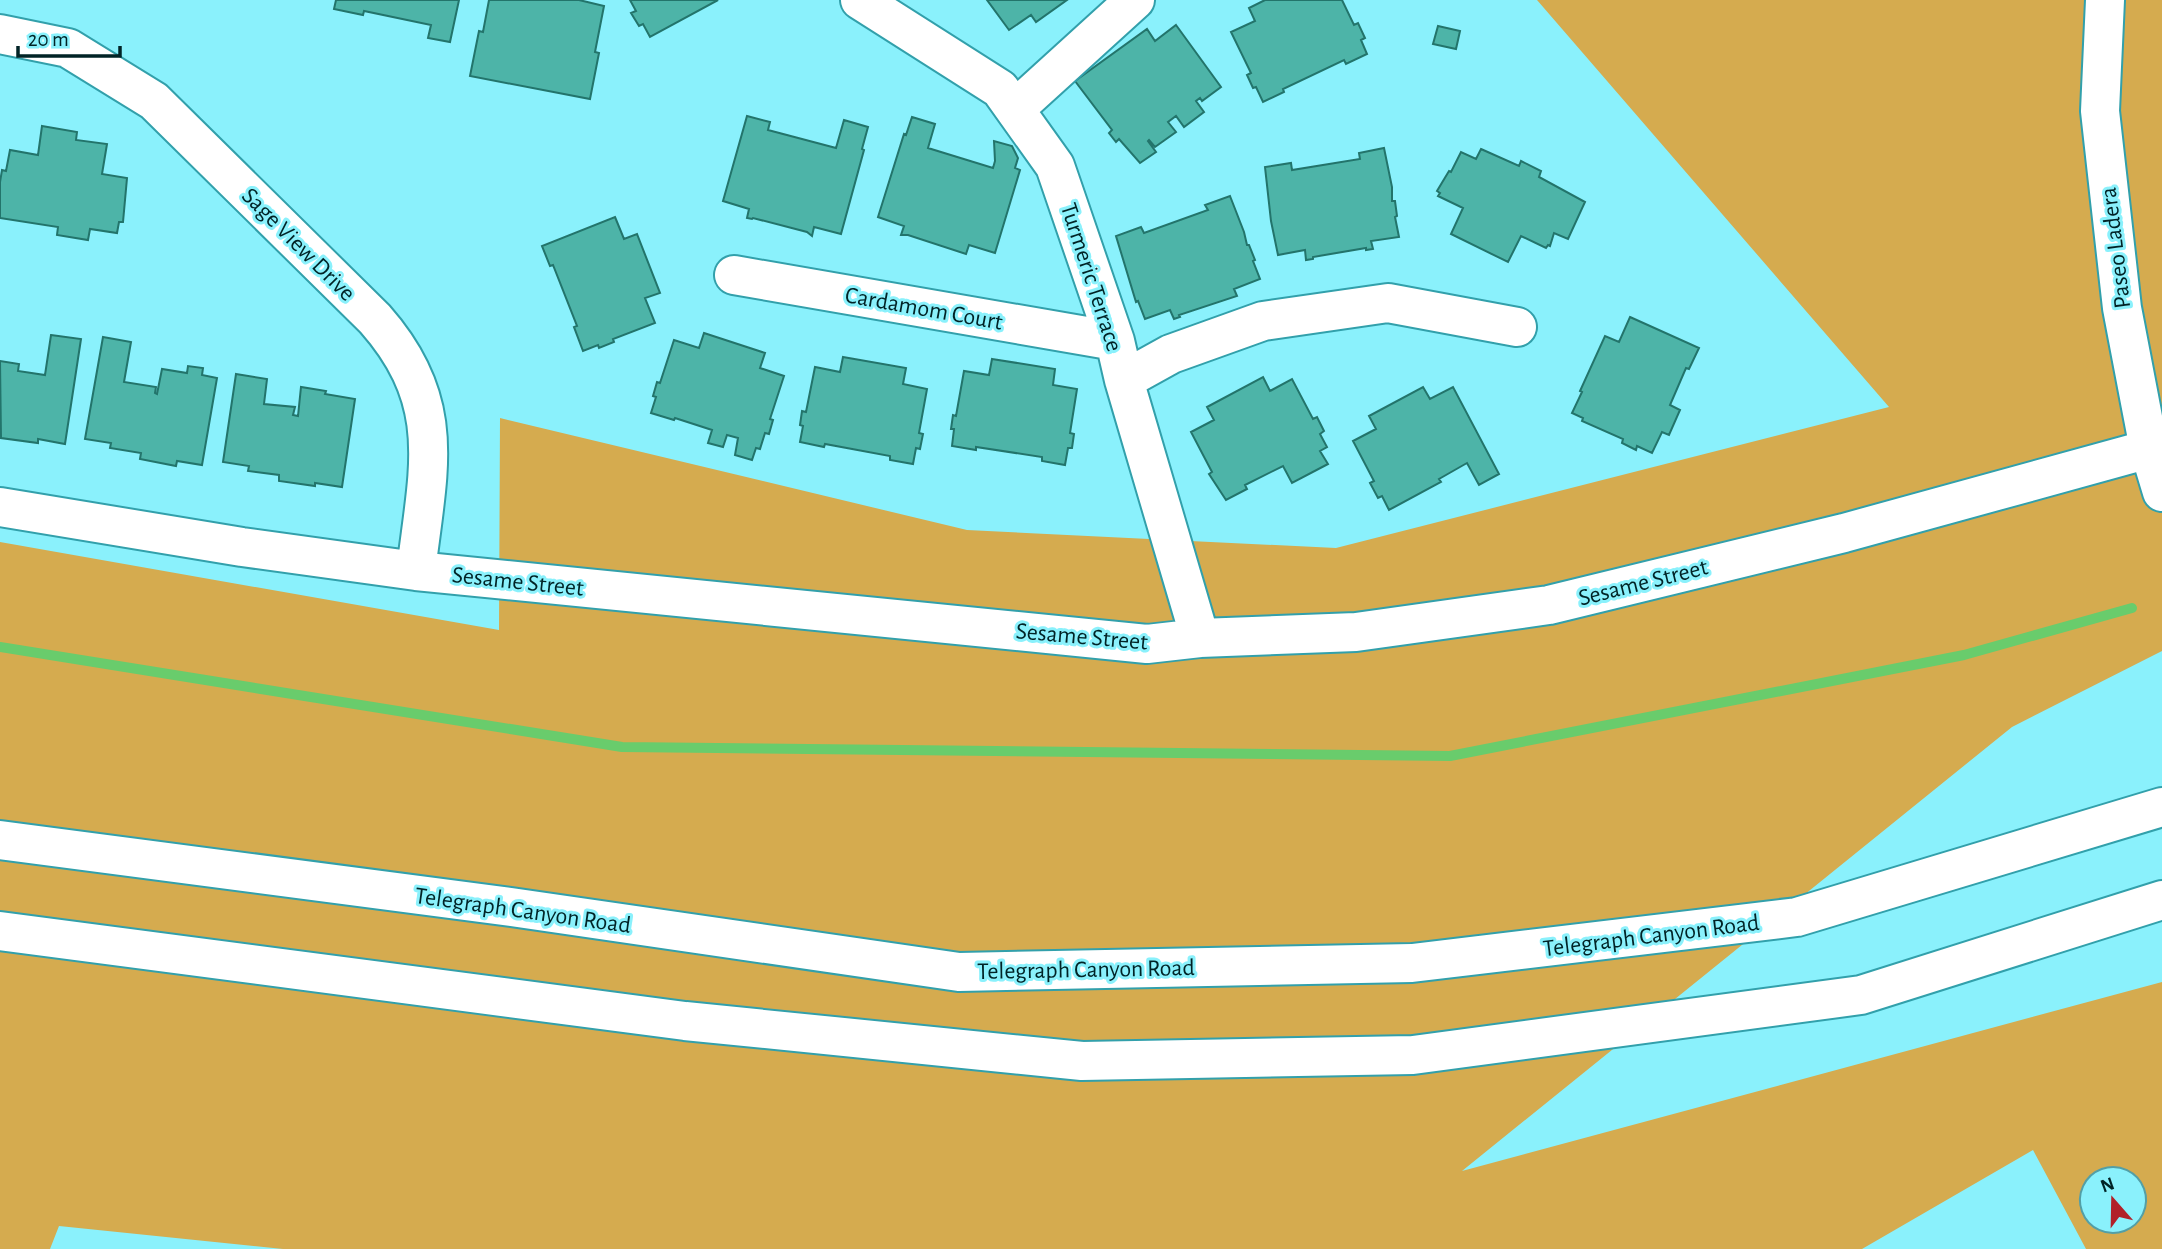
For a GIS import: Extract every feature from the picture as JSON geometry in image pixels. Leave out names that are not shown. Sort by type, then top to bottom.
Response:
[{"type":"street","name":"Turmeric Terrace","points":[[860,0],[1000,89],[1055,166],[1115,341],[1200,638]]},
{"type":"street","points":[[1015,109],[1135,0]]},
{"type":"street","name":"Paseo Ladera","points":[[2105,0],[2100,111],[2122,308],[2149,449],[2162,492]]},
{"type":"street","name":"Sage View Drive","points":[[0,34],[68,48],[154,101],[390,336],[412,374],[422,400],[428,428],[429,456],[416,570]]},
{"type":"street","name":"Cardamom Court","points":[[734,275],[1115,341]]},
{"type":"street","points":[[1124,380],[1171,354],[1263,321],[1388,303],[1517,327]]},
{"type":"street","name":"Sesame Street","points":[[0,507],[242,547],[416,570],[1147,644],[1200,638],[1356,632],[1549,605],[1844,533],[2149,449]]},
{"type":"street","name":"Telegraph Canyon Road","points":[[0,840],[510,907],[959,972],[1412,963],[1797,917],[2162,807]]},
{"type":"street","points":[[0,931],[685,1021],[1082,1061],[1413,1055],[1861,995],[2162,900]]},
{"type":"shaded area","points":[[1537,0],[2162,0],[2162,651],[2012,727],[1462,1171],[2162,982],[2162,1249],[2086,1249],[2079,1235],[2148,1235],[2148,1165],[2078,1165],[2078,1234],[2033,1150],[1862,1249],[283,1249],[59,1226],[50,1249],[0,1249],[0,542],[499,630],[500,418],[967,530],[1336,548],[1889,407]]},
{"type":"building","points":[[336,0],[459,0],[450,42],[428,38],[431,25],[364,11],[363,15],[334,9]]},
{"type":"building","points":[[489,0],[579,0],[604,6],[590,99],[470,76],[479,31],[483,32]]},
{"type":"building","points":[[630,0],[718,0],[650,37],[643,24],[639,26],[631,13],[636,11]]},
{"type":"building","points":[[987,0],[1067,0],[1036,22],[1031,15],[1009,30]]},
{"type":"building","points":[[1265,0],[1342,0],[1354,25],[1358,23],[1365,38],[1361,40],[1367,54],[1346,64],[1344,60],[1283,89],[1284,92],[1263,102],[1247,75],[1251,73],[1231,32],[1255,21],[1249,8]]},
{"type":"building","points":[[1176,25],[1221,87],[1202,101],[1200,98],[1196,101],[1204,112],[1184,127],[1176,116],[1168,122],[1176,132],[1155,147],[1149,140],[1156,152],[1140,163],[1119,139],[1116,142],[1109,133],[1112,130],[1075,81],[1147,29],[1155,41]]},
{"type":"building","points":[[1438,26],[1460,31],[1456,49],[1433,44]]},
{"type":"building","points":[[747,116],[770,122],[768,130],[836,148],[844,120],[868,127],[841,234],[814,227],[812,236],[807,232],[747,218],[749,209],[723,201]]},
{"type":"building","points":[[912,117],[935,124],[928,148],[993,168],[994,141],[1012,146],[1018,158],[1015,168],[1020,170],[995,253],[969,245],[966,254],[901,235],[904,226],[878,217],[904,134],[906,135]]},
{"type":"building","points":[[42,126],[77,132],[76,140],[107,144],[102,174],[127,178],[123,222],[119,222],[117,233],[90,229],[88,240],[57,235],[58,227],[0,218],[0,182],[2,170],[6,171],[10,150],[38,155]]},
{"type":"building","points":[[1384,148],[1399,237],[1371,241],[1373,249],[1366,248],[1313,259],[1306,260],[1305,250],[1278,255],[1265,167],[1291,163],[1292,170],[1360,159],[1359,153]]},
{"type":"building","points":[[1481,149],[1519,166],[1521,161],[1541,171],[1539,177],[1585,202],[1568,239],[1554,233],[1550,246],[1546,248],[1521,236],[1508,262],[1451,234],[1463,208],[1438,196],[1440,193],[1437,191],[1461,152],[1476,159]]},
{"type":"building","points":[[1230,196],[1260,279],[1234,289],[1237,296],[1179,315],[1180,317],[1174,319],[1170,310],[1145,319],[1138,301],[1136,302],[1116,236],[1141,227],[1144,233],[1208,210],[1205,205]]},
{"type":"building","points":[[615,217],[624,239],[637,234],[660,293],[645,298],[655,323],[613,339],[614,342],[599,348],[598,345],[583,351],[574,327],[577,326],[553,265],[550,266],[542,246]]},
{"type":"building","points":[[1630,317],[1699,348],[1689,369],[1686,368],[1670,405],[1680,410],[1669,435],[1662,432],[1652,453],[1637,446],[1636,450],[1622,443],[1623,439],[1582,421],[1583,418],[1572,413],[1605,336],[1619,342]]},
{"type":"building","points":[[704,333],[765,353],[760,368],[784,376],[770,419],[773,420],[769,434],[765,433],[760,449],[756,448],[752,460],[735,455],[738,438],[727,435],[723,447],[708,443],[712,430],[651,413],[657,382],[660,383],[674,340],[699,348]]},
{"type":"building","points":[[51,335],[81,339],[65,444],[38,439],[38,443],[1,438],[0,361],[19,364],[18,371],[45,375]]},
{"type":"building","points":[[103,337],[131,342],[124,382],[156,387],[157,394],[162,369],[187,373],[188,366],[203,368],[202,375],[217,378],[202,465],[177,461],[176,466],[140,459],[141,453],[110,448],[111,443],[85,439]]},
{"type":"building","points":[[843,357],[906,368],[903,384],[927,389],[919,433],[923,434],[920,449],[916,448],[913,464],[890,460],[890,456],[800,442],[802,411],[806,412],[815,367],[840,372]]},
{"type":"building","points":[[992,359],[1055,369],[1053,385],[1077,389],[1070,433],[1074,434],[1072,448],[1068,448],[1065,465],[1042,461],[1042,457],[952,446],[953,415],[956,416],[964,371],[989,375]]},
{"type":"building","points":[[236,374],[267,379],[264,404],[295,407],[293,415],[298,416],[301,387],[355,399],[342,487],[279,481],[279,475],[248,471],[249,466],[223,462]]},
{"type":"building","points":[[1263,377],[1270,391],[1292,379],[1313,419],[1317,417],[1324,431],[1320,434],[1327,447],[1320,451],[1328,464],[1292,483],[1283,466],[1245,485],[1247,489],[1226,500],[1209,474],[1212,472],[1191,432],[1214,420],[1207,407]]},
{"type":"building","points":[[1423,387],[1430,399],[1453,387],[1499,474],[1479,485],[1467,463],[1439,479],[1441,482],[1389,510],[1382,496],[1378,498],[1370,483],[1374,481],[1353,441],[1376,429],[1369,416]]},
{"type":"waterway","points":[[0,647],[622,747],[1450,756],[1964,655],[2132,608]]}]
